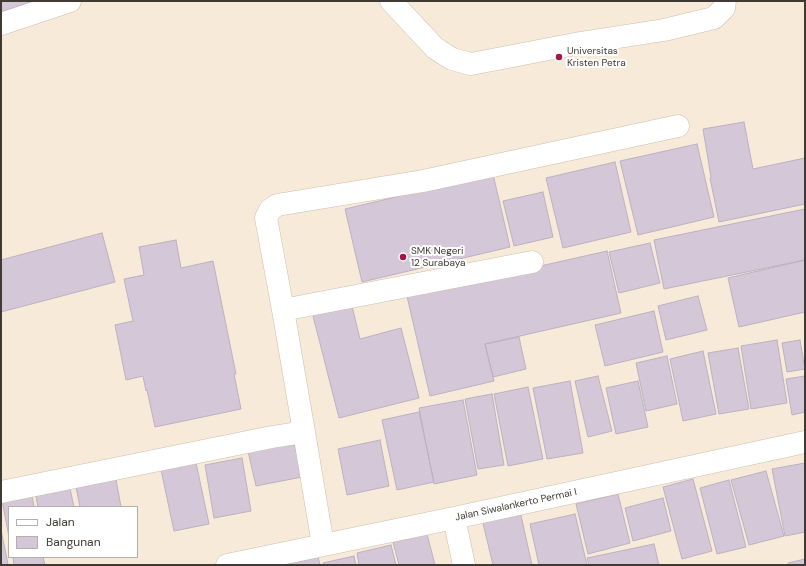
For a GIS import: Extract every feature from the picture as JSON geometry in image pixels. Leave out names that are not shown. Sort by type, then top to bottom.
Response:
[{"type":"street","points":[[1,24],[70,1]]},
{"type":"street","points":[[391,1],[435,48],[452,59],[471,64],[580,43],[664,30],[714,18],[724,8],[725,1]]},
{"type":"street","points":[[324,545],[266,218],[270,210],[277,205],[423,181],[678,126]]},
{"type":"street","points":[[283,310],[532,262]]},
{"type":"street","points":[[1,492],[272,436],[304,432]]},
{"type":"street","name":"Jalan Siwalankerto Permai I","points":[[227,565],[454,518],[805,442]]},
{"type":"street","points":[[454,518],[464,565]]},
{"type":"building","points":[[1,1],[34,1],[1,12]]},
{"type":"building","points":[[744,122],[753,169],[805,158],[805,204],[719,222],[710,178],[703,129]]},
{"type":"building","points":[[697,144],[714,217],[638,235],[620,161]]},
{"type":"building","points":[[615,162],[631,232],[563,248],[546,178]]},
{"type":"building","points":[[493,174],[510,247],[362,282],[345,209]]},
{"type":"building","points":[[543,192],[553,237],[514,246],[503,201]]},
{"type":"building","points":[[805,209],[805,260],[664,289],[654,240]]},
{"type":"building","points":[[102,233],[115,282],[1,312],[1,260]]},
{"type":"building","points":[[176,240],[181,268],[213,261],[236,374],[234,374],[241,409],[155,427],[143,376],[126,380],[115,325],[133,321],[124,279],[144,275],[139,247]]},
{"type":"building","points":[[650,243],[660,283],[619,293],[609,252]]},
{"type":"building","points":[[607,251],[621,313],[485,344],[494,381],[430,396],[407,296]]},
{"type":"building","points":[[805,260],[805,312],[739,327],[728,278]]},
{"type":"building","points":[[698,296],[707,330],[666,340],[658,306]]},
{"type":"building","points":[[350,298],[360,339],[401,328],[419,398],[339,418],[311,308]]},
{"type":"building","points":[[654,311],[663,352],[605,366],[595,325]]},
{"type":"building","points":[[519,337],[526,369],[493,377],[485,344]]},
{"type":"building","points":[[777,340],[787,403],[751,409],[741,346]]},
{"type":"building","points":[[800,340],[805,369],[787,372],[782,343]]},
{"type":"building","points":[[738,348],[749,409],[719,414],[708,353]]},
{"type":"building","points":[[703,351],[716,414],[683,421],[670,359]]},
{"type":"building","points":[[667,356],[677,404],[646,411],[636,363]]},
{"type":"building","points":[[598,376],[612,431],[588,437],[575,381]]},
{"type":"building","points":[[805,376],[805,412],[792,415],[786,379]]},
{"type":"building","points":[[570,381],[583,453],[547,459],[533,388]]},
{"type":"building","points":[[638,381],[648,427],[616,434],[606,388]]},
{"type":"building","points":[[528,387],[543,459],[508,466],[494,394]]},
{"type":"building","points":[[492,394],[504,465],[478,469],[465,399]]},
{"type":"building","points":[[463,400],[477,475],[434,484],[419,408]]},
{"type":"building","points":[[419,412],[434,482],[397,490],[382,420]]},
{"type":"building","points":[[293,437],[302,477],[256,486],[247,447]]},
{"type":"building","points":[[380,440],[389,486],[347,495],[338,449]]},
{"type":"building","points":[[195,458],[209,524],[174,531],[160,465]]},
{"type":"building","points":[[242,458],[251,511],[214,518],[205,465]]},
{"type":"building","points":[[805,463],[805,532],[785,536],[772,469]]},
{"type":"building","points":[[766,471],[784,536],[749,545],[731,480]]},
{"type":"building","points":[[115,474],[121,506],[80,506],[75,482]]},
{"type":"building","points":[[693,479],[712,551],[682,559],[663,487]]},
{"type":"building","points":[[729,480],[746,547],[717,554],[700,488]]},
{"type":"building","points":[[69,484],[74,506],[38,506],[35,491]]},
{"type":"building","points":[[31,489],[34,506],[8,506],[8,532],[1,495]]},
{"type":"building","points":[[618,494],[630,543],[588,554],[576,504]]},
{"type":"building","points":[[663,498],[671,531],[633,541],[625,508]]},
{"type":"building","points":[[520,511],[532,565],[493,565],[482,519]]},
{"type":"building","points":[[575,514],[587,565],[539,565],[530,524]]},
{"type":"building","points":[[1,530],[8,564],[4,565],[1,565]]},
{"type":"building","points":[[427,534],[435,565],[399,565],[393,542]]},
{"type":"building","points":[[654,544],[659,565],[589,565],[587,558]]},
{"type":"building","points":[[391,545],[396,565],[359,565],[357,553]]},
{"type":"building","points":[[354,556],[356,565],[324,565],[323,563]]},
{"type":"building","points":[[318,557],[320,565],[284,565]]},
{"type":"building","points":[[13,558],[43,558],[45,565],[14,565]]},
{"type":"building","points":[[805,559],[805,565],[789,565],[788,563]]},
{"type":"place","name":"Universitas Kristen Petra","points":[[559,57]]},
{"type":"place","name":"SMK Negeri 12 Surabaya","points":[[403,257]]}]
